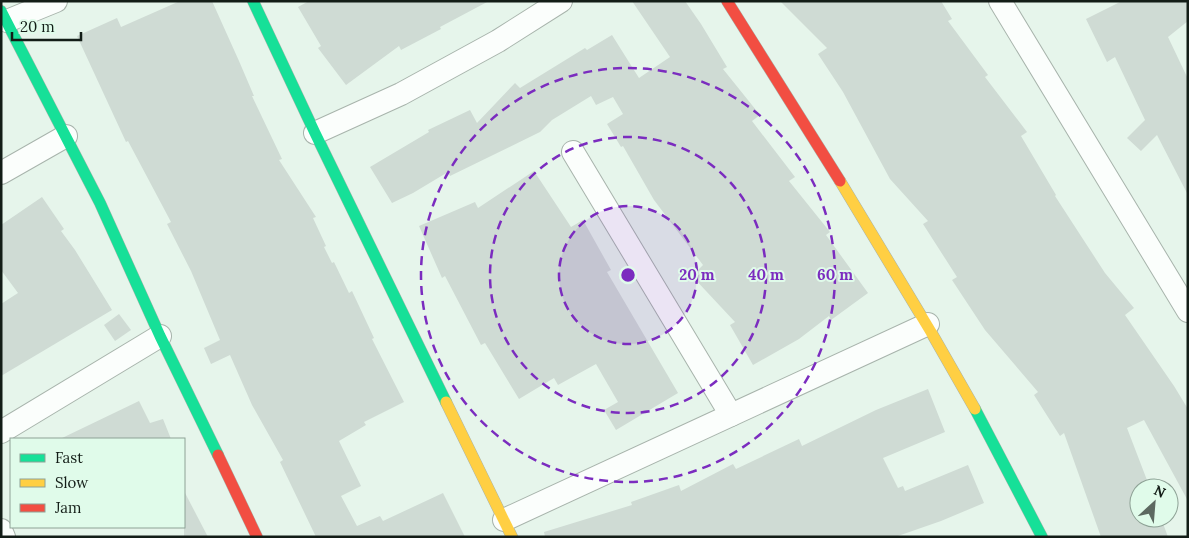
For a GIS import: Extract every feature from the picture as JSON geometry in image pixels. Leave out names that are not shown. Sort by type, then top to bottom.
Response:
[{"type":"street","points":[[56,1],[4,16],[100,203],[160,336],[257,537]]},
{"type":"street","points":[[253,1],[315,133],[508,528],[731,415],[928,324]]},
{"type":"street","points":[[315,133],[417,85],[498,41],[562,1]]},
{"type":"street","points":[[727,1],[928,324],[986,427],[1040,536]]},
{"type":"street","points":[[1000,1],[1188,311]]},
{"type":"street","points":[[1,173],[66,136]]},
{"type":"street","points":[[573,152],[731,415]]},
{"type":"street","points":[[1,432],[160,336]]},
{"type":"street","points":[[1,530],[4,537]]},
{"type":"building","points":[[180,1],[212,1],[254,96],[252,96],[282,159],[279,160],[316,217],[313,218],[326,246],[324,247],[332,263],[334,262],[349,293],[352,291],[374,338],[372,339],[404,402],[364,422],[366,425],[339,441],[361,486],[341,496],[357,526],[380,516],[383,521],[443,493],[465,537],[316,537],[280,462],[283,460],[252,405],[230,355],[211,364],[204,348],[220,340],[191,271],[167,224],[171,222],[128,141],[126,142],[77,36],[117,18],[121,27]]},
{"type":"building","points":[[309,1],[489,1],[401,50],[399,46],[346,85],[318,48],[321,46],[298,7]]},
{"type":"building","points":[[632,1],[685,1],[727,67],[723,69],[760,115],[752,121],[795,177],[789,181],[830,232],[826,235],[868,293],[831,320],[829,316],[799,339],[753,365],[730,325],[735,322],[692,276],[703,265],[654,200],[623,146],[621,147],[607,124],[623,114],[613,97],[596,105],[591,96],[552,120],[540,132],[450,176],[448,172],[392,203],[370,167],[429,132],[428,130],[470,110],[477,123],[515,83],[520,88],[585,48],[587,50],[612,35],[639,78],[670,57]]},
{"type":"building","points":[[780,1],[941,1],[952,19],[948,21],[988,75],[985,77],[1027,132],[1021,136],[1055,196],[1105,273],[1134,308],[1125,315],[1188,409],[1188,501],[1179,484],[1179,478],[1176,478],[1144,420],[1127,428],[1146,478],[1129,478],[1129,528],[1165,528],[1168,537],[1101,537],[1064,433],[1060,436],[1034,395],[1038,392],[985,330],[952,280],[957,277],[923,224],[928,221],[890,179],[843,92],[818,54],[827,48]]},
{"type":"building","points":[[1122,1],[1188,1],[1188,21],[1168,37],[1188,79],[1188,195],[1157,135],[1141,151],[1127,138],[1145,120],[1115,57],[1107,62],[1086,19]]},
{"type":"building","points":[[534,171],[571,227],[583,220],[611,270],[607,272],[678,393],[616,430],[604,410],[618,402],[596,364],[558,385],[554,378],[519,399],[485,343],[481,345],[445,276],[442,278],[419,226],[475,202],[478,208]]},
{"type":"building","points":[[42,197],[64,229],[61,231],[112,310],[1,376],[1,304],[18,293],[1,270],[1,225]]},
{"type":"building","points":[[119,314],[131,330],[115,341],[104,325]]},
{"type":"building","points":[[928,389],[945,432],[883,458],[898,488],[903,486],[905,491],[968,465],[984,503],[941,521],[895,537],[545,537],[544,532],[632,505],[631,502],[679,485],[681,491],[733,464],[736,469],[799,439],[802,446],[876,410]]},
{"type":"building","points":[[139,401],[150,423],[163,419],[171,438],[62,438]]},
{"type":"building","points":[[185,493],[208,537],[184,537],[185,528]]},
{"type":"traffic: fast","points":[[253,1],[446,402]]},
{"type":"traffic: fast","points":[[1,11],[100,203],[160,336],[218,455]]},
{"type":"traffic: fast","points":[[975,409],[1042,537]]},
{"type":"traffic: slow","points":[[840,181],[975,409]]},
{"type":"traffic: slow","points":[[446,402],[512,537]]},
{"type":"traffic: jam","points":[[727,1],[840,181]]},
{"type":"traffic: jam","points":[[218,455],[257,537]]}]
